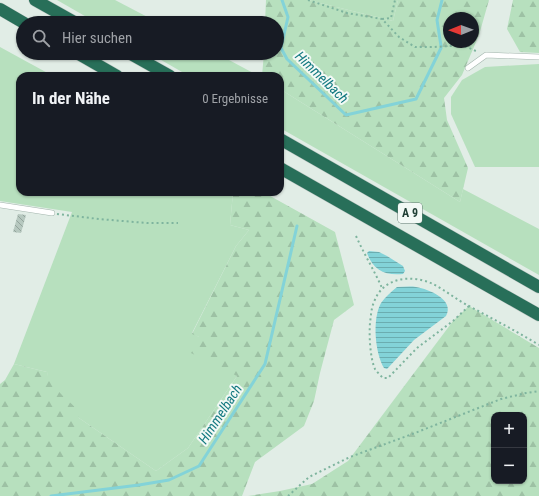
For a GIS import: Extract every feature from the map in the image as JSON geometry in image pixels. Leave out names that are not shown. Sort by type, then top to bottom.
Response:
[{"type":"highway","points":[[35,0],[64,16]]},
{"type":"highway","points":[[0,9],[16,18]]},
{"type":"highway","points":[[89,60],[110,72]]},
{"type":"highway","points":[[141,60],[163,72]]},
{"type":"highway","name":"A 9","points":[[284,141],[539,286]]},
{"type":"highway","name":"A 9","points":[[284,170],[539,315]]},
{"type":"lane","points":[[468,68],[486,56],[539,57]]},
{"type":"lane","points":[[0,206],[52,213]]},
{"type":"path","points":[[308,0],[346,13],[382,19],[391,18],[394,0]]},
{"type":"path","points":[[382,19],[399,37],[415,47],[467,47],[486,56]]},
{"type":"path","points":[[52,213],[147,223],[178,223]]},
{"type":"path","points":[[356,236],[364,255],[382,288]]},
{"type":"path","points":[[469,306],[453,321],[417,348],[388,378],[383,378],[378,373],[374,367],[371,347],[370,327],[372,312],[374,302],[382,288],[392,281],[416,278],[433,284],[539,345]]},
{"type":"path","points":[[288,496],[309,477],[350,457],[501,400],[539,391]]},
{"type":"green space","points":[[57,0],[115,0],[146,16],[85,16]]},
{"type":"green space","points":[[266,0],[308,0],[393,21],[398,0],[489,0],[479,35],[479,12],[443,12],[443,48],[473,48],[462,75],[444,98],[447,120],[468,168],[460,202],[284,92],[284,72],[262,72],[263,60],[284,60],[284,16],[265,16]]},
{"type":"green space","points":[[308,0],[398,0],[393,21]]},
{"type":"green space","points":[[513,0],[539,0],[539,53],[520,52],[507,29]]},
{"type":"green space","points":[[0,47],[16,56],[16,60],[24,60],[46,72],[16,72],[16,196],[233,196],[230,225],[249,230],[236,246],[192,333],[199,337],[237,376],[188,448],[156,471],[79,418],[48,380],[47,372],[14,364],[72,212],[0,201]]},
{"type":"green space","points":[[161,60],[229,60],[252,72],[182,72]]},
{"type":"green space","points":[[539,64],[539,167],[475,167],[451,114],[451,97],[462,80],[485,67]]},
{"type":"green space","points":[[284,92],[460,202],[463,189],[539,229],[539,275],[284,130]]},
{"type":"green space","points":[[233,196],[270,196],[335,232],[354,305],[334,320],[314,401],[304,426],[255,462],[242,496],[0,496],[0,384],[5,380],[14,364],[47,372],[49,380],[77,409],[79,418],[156,471],[188,448],[237,376],[191,353],[199,337],[192,334],[236,246],[249,230],[230,225]]},
{"type":"green space","points":[[469,306],[539,348],[539,496],[248,496],[312,484],[348,461],[453,321]]},
{"type":"water","points":[[369,251],[379,252],[387,256],[403,266],[405,271],[403,274],[391,274],[380,271],[370,259],[367,253]]},
{"type":"water","points":[[397,287],[416,287],[434,293],[444,300],[448,310],[446,316],[414,340],[387,369],[384,368],[378,354],[376,318],[381,303]]},
{"type":"building","points":[[18,214],[26,215],[21,233],[13,232]]},
{"type":"waterway","name":"Himmelbach","points":[[282,0],[288,17],[284,35]]},
{"type":"waterway","name":"Himmelbach","points":[[441,46],[437,20],[442,0]]},
{"type":"waterway","name":"Himmelbach","points":[[284,54],[287,59],[346,115],[416,99],[441,48]]},
{"type":"waterway","name":"Himmelbach","points":[[51,496],[169,480],[199,466],[265,364],[297,226]]}]
